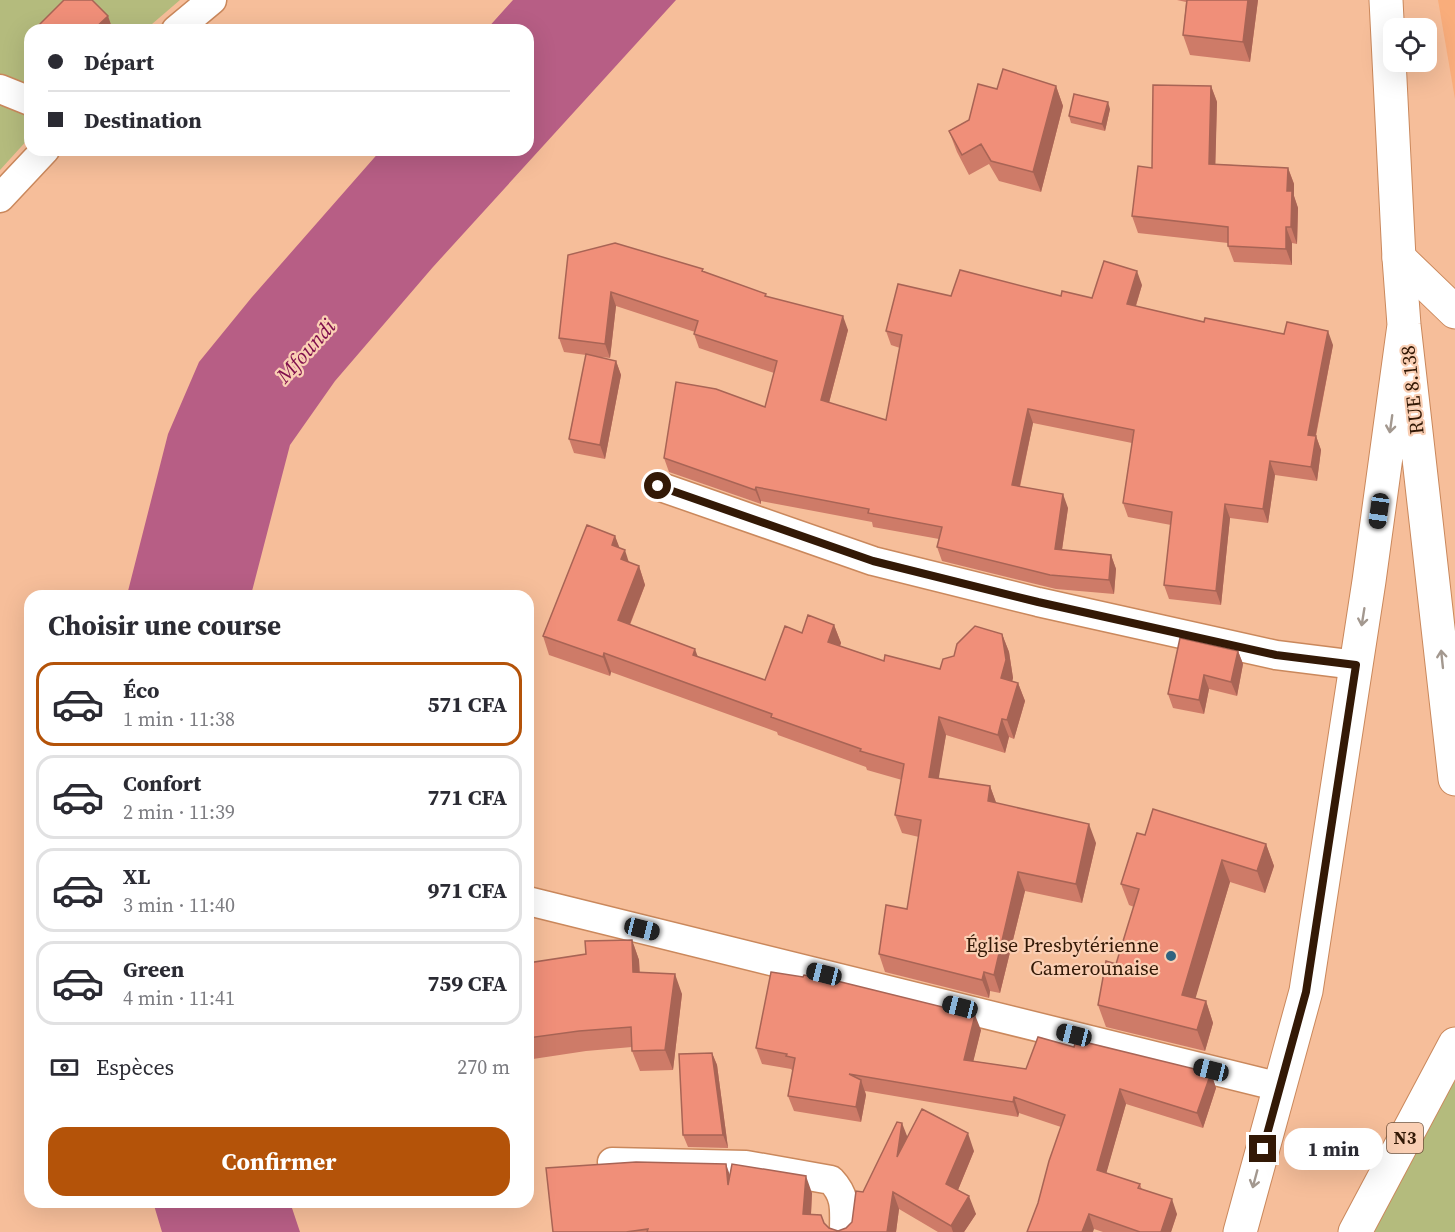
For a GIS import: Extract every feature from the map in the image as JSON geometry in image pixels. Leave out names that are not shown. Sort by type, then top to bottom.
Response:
[{"type":"main road","name":"RUE 8.138","points":[[1386,0],[1398,258],[1455,779]]},
{"type":"main road","points":[[1398,258],[1455,312]]},
{"type":"main road","points":[[1240,1232],[1306,992],[1356,665],[1404,325]]},
{"type":"main road","name":"N3","points":[[1355,1232],[1455,1044]]},
{"type":"street","points":[[183,24],[212,0]]},
{"type":"street","points":[[0,89],[24,99]]},
{"type":"street","points":[[0,198],[39,156]]},
{"type":"street","points":[[658,486],[873,561],[1038,602],[1276,655],[1356,665]]},
{"type":"street","points":[[534,903],[1280,1087]]},
{"type":"street","points":[[612,1162],[746,1165],[831,1179],[839,1188],[844,1200],[844,1232]]},
{"type":"shaded area","points":[[1438,0],[1455,0],[1455,99]]},
{"type":"green space","points":[[0,0],[180,0],[152,24],[24,24],[24,144],[0,170]]},
{"type":"green space","points":[[1455,1082],[1455,1232],[1355,1232],[1432,1087]]},
{"type":"water","name":"Mfoundi","points":[[513,0],[676,0],[433,267],[335,381],[290,445],[252,590],[128,590],[168,434],[199,362],[252,297],[376,156],[534,156],[534,24],[491,24]]},
{"type":"water","points":[[155,1208],[292,1208],[300,1232],[162,1232]]},
{"type":"building","points":[[64,0],[92,0],[108,16],[99,24],[40,24]]},
{"type":"building","points":[[1187,0],[1248,0],[1243,42],[1183,35]]},
{"type":"building","points":[[1003,69],[1056,86],[1033,172],[991,161],[981,144],[962,155],[949,131],[969,120],[978,84],[997,89]]},
{"type":"building","points":[[1153,85],[1211,86],[1209,164],[1288,168],[1287,191],[1292,191],[1291,227],[1286,227],[1286,249],[1228,246],[1228,227],[1132,216],[1138,166],[1152,168]]},
{"type":"building","points":[[1074,94],[1108,102],[1102,124],[1069,116]]},
{"type":"building","points":[[615,243],[703,269],[702,271],[766,294],[765,296],[843,316],[821,400],[886,420],[902,335],[886,331],[898,284],[951,296],[960,270],[1061,296],[1062,291],[1092,298],[1104,261],[1137,271],[1127,304],[1204,322],[1205,318],[1284,334],[1287,322],[1328,331],[1308,435],[1316,436],[1311,467],[1270,461],[1263,509],[1225,504],[1216,591],[1164,585],[1172,512],[1123,503],[1134,430],[1028,409],[1012,485],[1063,494],[1055,549],[1111,555],[1109,580],[1050,575],[937,547],[942,527],[868,513],[869,509],[756,487],[755,490],[664,458],[676,382],[716,389],[765,407],[777,361],[694,334],[698,321],[611,292],[605,344],[559,338],[568,255]]},
{"type":"building","points":[[586,354],[616,361],[600,445],[569,439]]},
{"type":"building","points":[[587,525],[615,536],[612,545],[625,550],[621,559],[639,566],[618,620],[695,649],[693,655],[765,680],[785,626],[802,633],[808,615],[834,625],[828,642],[884,661],[885,655],[940,669],[943,659],[954,656],[957,644],[975,626],[1002,634],[1006,660],[1001,678],[1018,683],[1007,720],[1002,719],[998,735],[939,717],[929,777],[990,786],[988,801],[1089,824],[1076,884],[1018,872],[994,975],[984,972],[982,980],[879,954],[886,905],[907,909],[921,820],[895,815],[904,764],[860,751],[861,749],[771,717],[772,714],[604,653],[603,657],[543,636]]},
{"type":"building","points":[[1180,638],[1238,651],[1231,682],[1204,675],[1199,700],[1168,694]]},
{"type":"building","points":[[1153,809],[1266,844],[1257,871],[1222,860],[1182,995],[1206,1001],[1197,1030],[1098,1005],[1106,961],[1116,964],[1139,889],[1121,884],[1137,833],[1145,835]]},
{"type":"building","points":[[632,940],[633,972],[675,974],[665,1050],[632,1051],[631,1027],[534,1037],[534,962],[586,954],[585,941]]},
{"type":"building","points":[[771,972],[837,981],[975,1015],[964,1060],[1026,1069],[1038,1037],[1074,1047],[1076,1040],[1211,1073],[1197,1113],[1120,1089],[1097,1170],[1140,1184],[1138,1188],[1172,1199],[1161,1232],[1140,1232],[1089,1214],[1082,1232],[1027,1232],[1065,1115],[1014,1097],[1013,1102],[849,1074],[861,1080],[856,1107],[788,1096],[795,1058],[786,1056],[787,1054],[756,1048]]},
{"type":"building","points":[[712,1053],[723,1135],[683,1135],[679,1054]]},
{"type":"building","points":[[922,1109],[968,1133],[946,1184],[969,1196],[951,1226],[893,1192],[887,1232],[647,1232],[648,1229],[626,1232],[553,1232],[546,1168],[636,1162],[726,1164],[728,1185],[732,1164],[806,1176],[803,1214],[821,1215],[829,1228],[838,1231],[846,1228],[852,1222],[856,1191],[863,1192],[897,1122],[902,1123],[897,1157]]},
{"type":"place","name":"Église Presbytérienne Camerounaise","points":[[1171,956]]},
{"type":"route","points":[[658,486],[873,561],[1038,602],[1276,655],[1356,665],[1306,992],[1263,1149]]}]
